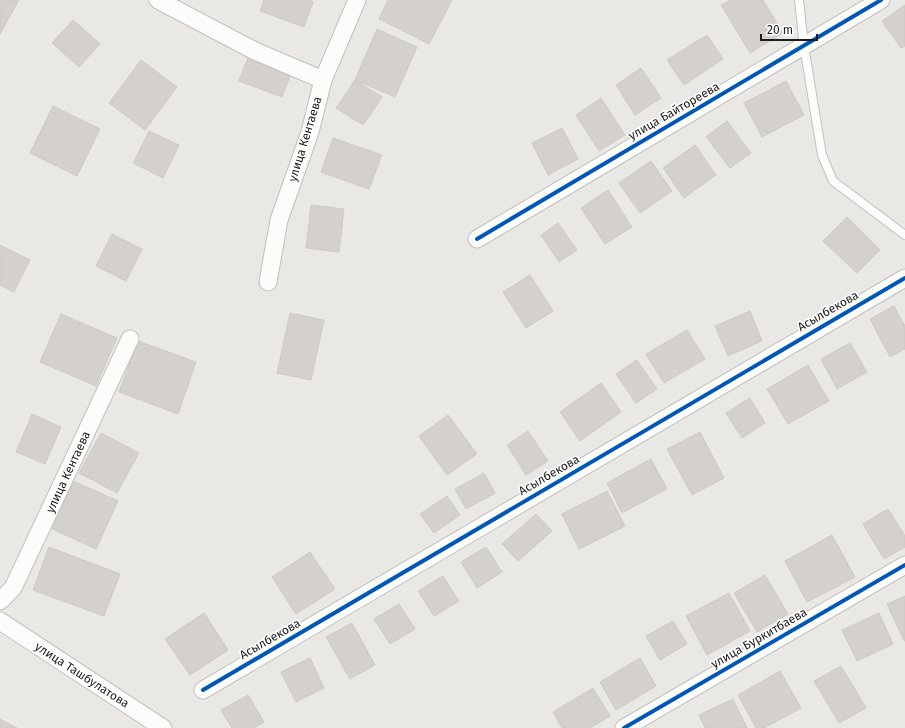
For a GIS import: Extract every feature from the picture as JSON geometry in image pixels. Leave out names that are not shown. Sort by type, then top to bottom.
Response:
[{"type":"street","points":[[158,0],[255,51],[323,80]]},
{"type":"street","name":"улица Кентаева","points":[[268,282],[279,220],[310,132],[323,80],[357,0]]},
{"type":"street","name":"улица Байтореева","points":[[477,239],[881,0]]},
{"type":"street","name":"Асылбекова","points":[[203,690],[905,278]]},
{"type":"street","name":"улица Кентаева","points":[[0,601],[13,588],[130,339]]},
{"type":"street","name":"улица Буркитбаева","points":[[624,728],[905,565]]},
{"type":"street","name":"улица Ташбулатова","points":[[0,621],[163,728]]},
{"type":"lane","points":[[799,0],[804,46],[822,155],[833,181],[905,235]]},
{"type":"building","points":[[0,0],[19,0],[0,34]]},
{"type":"building","points":[[264,0],[310,0],[313,2],[304,27],[260,11]]},
{"type":"building","points":[[388,0],[452,0],[429,44],[379,19]]},
{"type":"building","points":[[730,0],[763,0],[783,33],[750,53],[721,5]]},
{"type":"building","points":[[905,5],[905,46],[901,48],[882,21]]},
{"type":"building","points":[[73,20],[100,44],[79,67],[52,43]]},
{"type":"building","points":[[377,29],[417,47],[395,97],[355,80]]},
{"type":"building","points":[[707,35],[723,59],[684,85],[667,60]]},
{"type":"building","points":[[249,55],[292,71],[282,97],[239,81]]},
{"type":"building","points":[[141,60],[177,87],[145,130],[109,103]]},
{"type":"building","points":[[641,68],[661,98],[635,115],[616,85]]},
{"type":"building","points":[[355,80],[382,97],[363,125],[336,108]]},
{"type":"building","points":[[786,81],[804,115],[762,137],[744,103]]},
{"type":"building","points":[[601,98],[625,135],[599,151],[576,115]]},
{"type":"building","points":[[53,106],[100,129],[77,176],[30,153]]},
{"type":"building","points":[[727,121],[751,153],[730,168],[706,137]]},
{"type":"building","points":[[562,128],[578,159],[548,175],[532,143]]},
{"type":"building","points":[[149,131],[179,145],[163,178],[133,163]]},
{"type":"building","points":[[333,138],[382,155],[369,189],[321,172]]},
{"type":"building","points":[[695,145],[716,175],[684,198],[663,168]]},
{"type":"building","points":[[651,161],[672,191],[640,213],[619,183]]},
{"type":"building","points":[[608,190],[632,227],[605,244],[581,208]]},
{"type":"building","points":[[311,205],[344,209],[339,252],[306,248]]},
{"type":"building","points":[[847,217],[880,250],[857,273],[823,241]]},
{"type":"building","points":[[558,223],[577,250],[559,262],[541,235]]},
{"type":"building","points":[[112,234],[142,249],[126,281],[96,266]]},
{"type":"building","points":[[0,245],[30,260],[14,292],[0,285]]},
{"type":"building","points":[[530,275],[553,311],[526,328],[503,292]]},
{"type":"building","points":[[894,306],[905,326],[905,349],[890,357],[870,319]]},
{"type":"building","points":[[750,311],[762,341],[728,356],[715,326]]},
{"type":"building","points":[[290,313],[324,320],[311,380],[277,373]]},
{"type":"building","points":[[61,314],[117,338],[96,386],[40,362]]},
{"type":"building","points":[[687,330],[705,359],[664,383],[646,354]]},
{"type":"building","points":[[138,341],[196,362],[178,414],[119,392]]},
{"type":"building","points":[[850,343],[867,372],[837,389],[821,359]]},
{"type":"building","points":[[637,360],[657,389],[636,403],[616,374]]},
{"type":"building","points":[[808,365],[829,401],[788,424],[767,389]]},
{"type":"building","points":[[601,383],[621,412],[580,441],[560,412]]},
{"type":"building","points":[[750,398],[765,423],[742,438],[726,413]]},
{"type":"building","points":[[32,414],[61,427],[45,464],[16,452]]},
{"type":"building","points":[[448,415],[477,454],[447,475],[419,436]]},
{"type":"building","points":[[528,431],[548,461],[526,475],[507,445]]},
{"type":"building","points":[[700,432],[724,478],[692,495],[667,449]]},
{"type":"building","points":[[101,433],[139,453],[117,493],[79,473]]},
{"type":"building","points":[[651,459],[667,489],[622,513],[607,483]]},
{"type":"building","points":[[484,473],[495,493],[466,509],[455,489]]},
{"type":"building","points":[[69,479],[118,501],[96,549],[48,527]]},
{"type":"building","points":[[607,491],[625,526],[579,549],[562,514]]},
{"type":"building","points":[[447,496],[460,515],[434,533],[420,514]]},
{"type":"building","points":[[888,509],[905,536],[905,547],[884,559],[863,524]]},
{"type":"building","points":[[536,514],[552,531],[518,561],[502,544]]},
{"type":"building","points":[[832,535],[855,577],[807,602],[785,561]]},
{"type":"building","points":[[49,547],[120,574],[104,616],[33,590]]},
{"type":"building","points":[[486,547],[502,572],[477,588],[461,562]]},
{"type":"building","points":[[310,552],[335,589],[296,614],[272,577]]},
{"type":"building","points":[[765,575],[788,614],[757,632],[734,593]]},
{"type":"building","points":[[443,576],[459,601],[434,616],[418,591]]},
{"type":"building","points":[[729,593],[750,631],[707,655],[686,616]]},
{"type":"building","points":[[905,596],[905,641],[904,641],[887,604]]},
{"type":"building","points":[[399,604],[415,629],[390,644],[374,619]]},
{"type":"building","points":[[204,613],[228,650],[190,675],[165,639]]},
{"type":"building","points":[[879,613],[893,644],[857,661],[842,630]]},
{"type":"building","points":[[673,621],[687,644],[660,660],[646,636]]},
{"type":"building","points":[[352,623],[375,665],[350,679],[326,637]]},
{"type":"building","points":[[310,658],[324,688],[296,702],[281,672]]},
{"type":"building","points":[[640,658],[656,686],[616,710],[600,682]]},
{"type":"building","points":[[841,666],[866,708],[839,723],[814,681]]},
{"type":"building","points":[[780,671],[801,708],[764,728],[756,728],[738,695]]},
{"type":"building","points":[[593,688],[610,716],[590,728],[562,728],[553,712]]},
{"type":"building","points":[[248,695],[264,722],[254,728],[232,728],[221,710]]},
{"type":"building","points":[[733,699],[747,728],[705,728],[699,715]]},
{"type":"building","points":[[0,719],[17,728],[0,728]]},
{"type":"cycle path","points":[[477,239],[881,0]]},
{"type":"cycle path","points":[[203,690],[905,278]]},
{"type":"cycle path","points":[[624,728],[905,565]]}]
